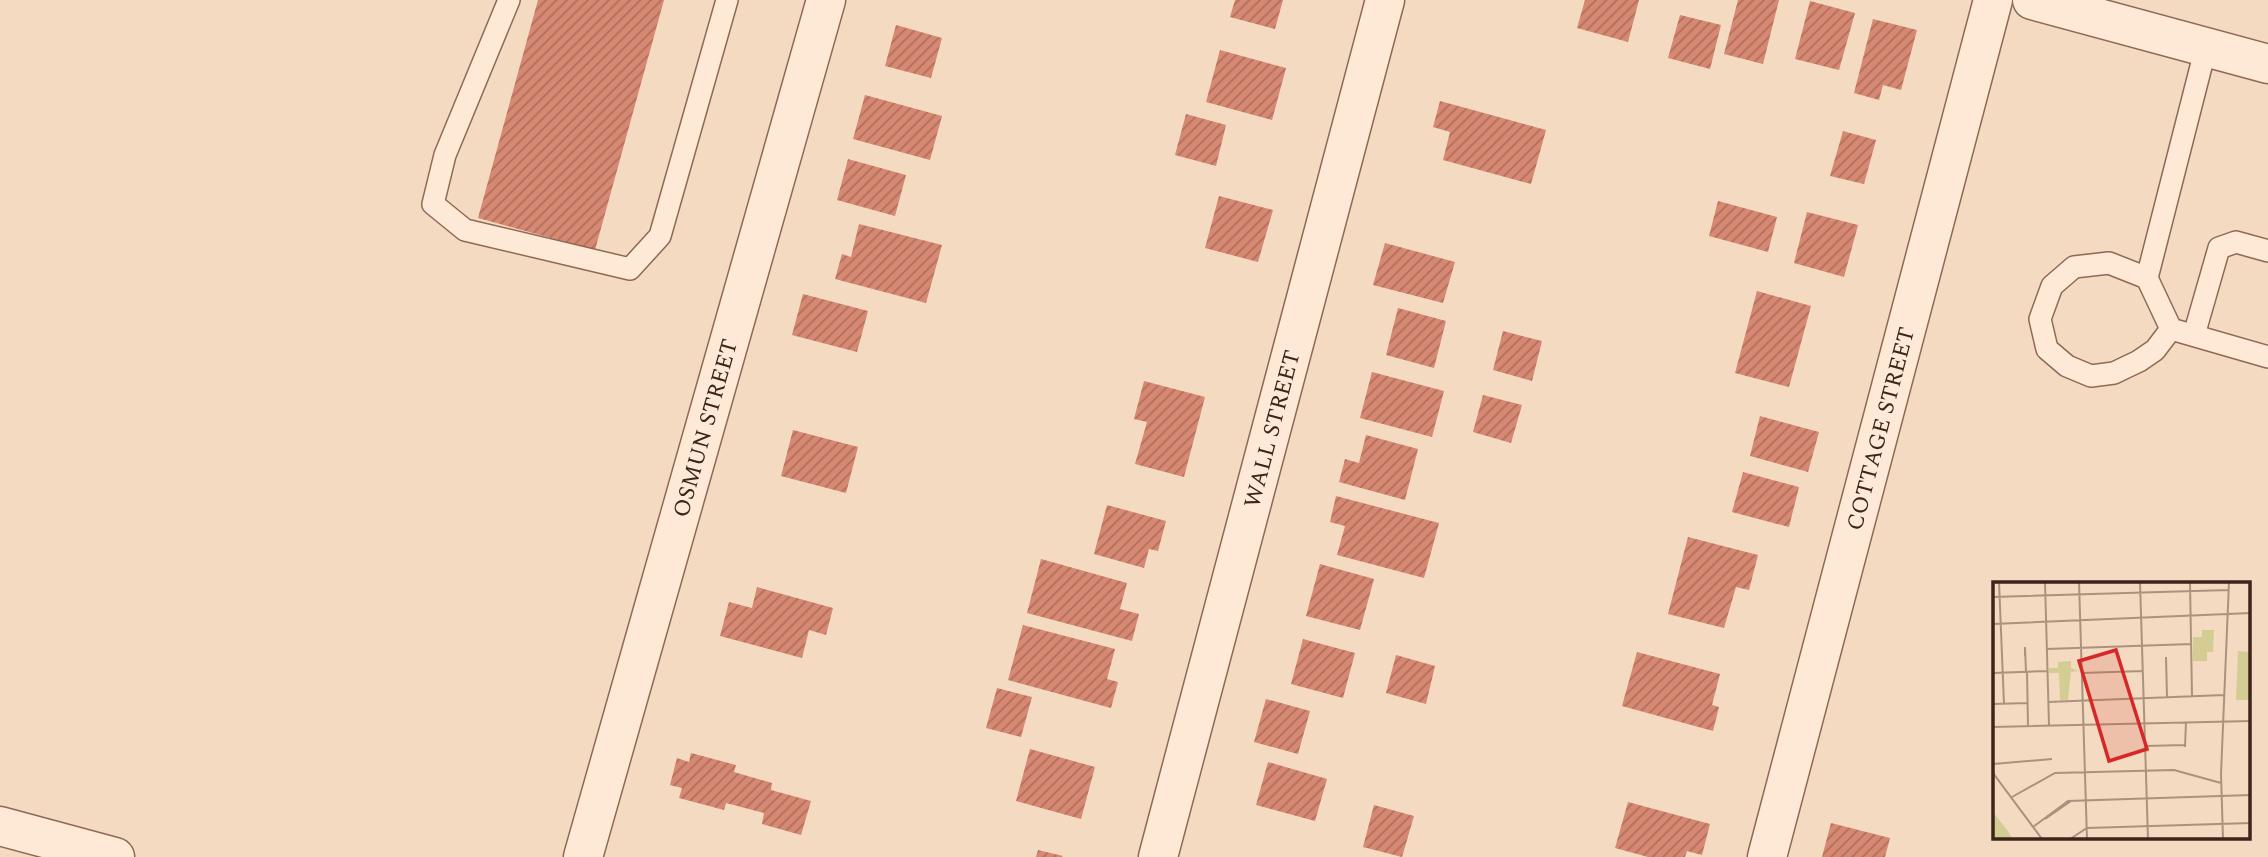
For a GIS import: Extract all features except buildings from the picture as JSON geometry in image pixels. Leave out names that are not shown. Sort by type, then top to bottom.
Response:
[{"type":"street","name":"OSMUN STREET","points":[[583,857],[826,0]]},
{"type":"street","name":"WALL STREET","points":[[1158,857],[1385,0]]},
{"type":"street","name":"COTTAGE STREET","points":[[1767,857],[1993,0]]},
{"type":"street","points":[[2032,0],[2268,64]]},
{"type":"street","points":[[0,826],[91,854]]},
{"type":"lane","points":[[509,0],[444,155],[433,204],[466,230],[630,269],[660,236],[727,0]]},
{"type":"lane","points":[[2171,329],[2147,278],[2206,47]]},
{"type":"lane","points":[[2194,335],[2219,248],[2236,242],[2268,251]]},
{"type":"lane","points":[[2147,278],[2109,263],[2074,267],[2052,286],[2040,319],[2047,349],[2067,366],[2091,376],[2114,373],[2139,361],[2155,349],[2171,329]]},
{"type":"lane","points":[[2171,329],[2268,357]]}]
